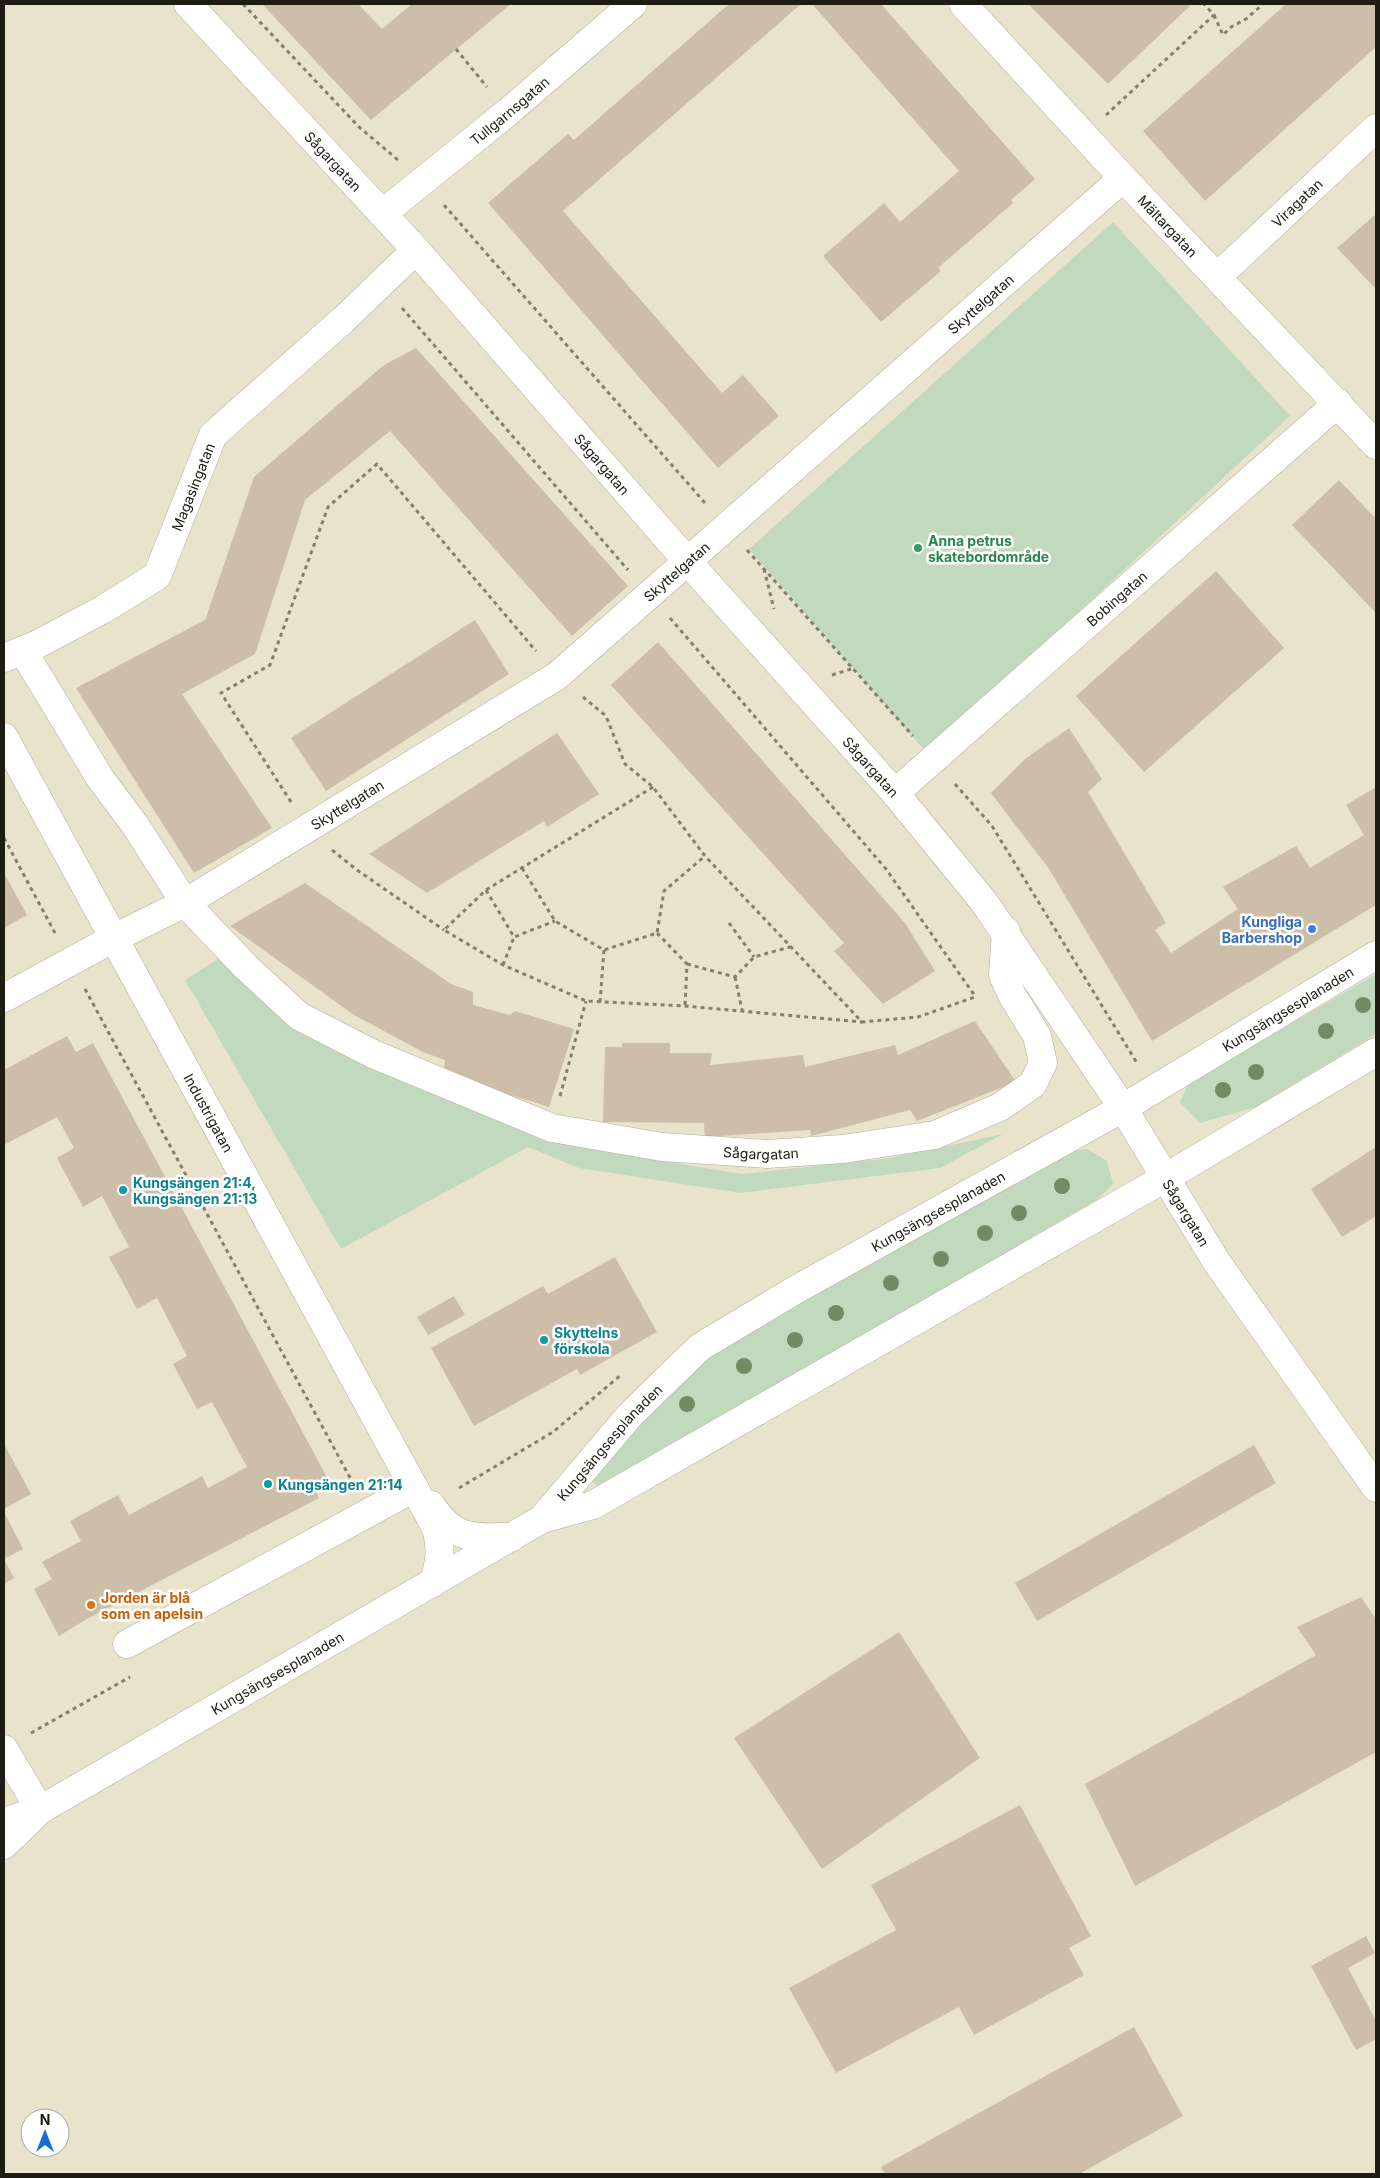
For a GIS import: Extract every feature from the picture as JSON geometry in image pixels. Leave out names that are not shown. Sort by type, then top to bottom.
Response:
[{"type":"street","name":"Sågargatan","points":[[188,4],[416,250],[688,562],[895,793],[984,902],[1123,1108],[1216,1261],[1376,1488]]},
{"type":"street","name":"Tullgarnsgatan","points":[[382,214],[508,112],[633,4]]},
{"type":"street","name":"Mältargatan","points":[[963,4],[1123,178],[1376,445]]},
{"type":"street","name":"Viragatan","points":[[1217,277],[1376,128]]},
{"type":"street","name":"Skyttelgatan","points":[[4,998],[114,938],[184,903],[557,676],[651,596],[1123,178]]},
{"type":"street","name":"Magasingatan","points":[[13,654],[102,610],[157,576],[213,435],[381,284],[416,250]]},
{"type":"street","name":"Bobingatan","points":[[895,793],[1338,403]]},
{"type":"street","points":[[13,654],[135,825],[184,903],[247,968],[299,1016],[373,1054],[552,1128]]},
{"type":"street","name":"Industrigatan","points":[[4,737],[436,1528],[439,1538],[439,1565],[433,1583]]},
{"type":"street","name":"Sågargatan","points":[[552,1128],[662,1147],[767,1154],[843,1149],[935,1135],[1000,1107],[1033,1084],[1043,1063],[1037,1036],[1012,995],[1003,975],[1006,932]]},
{"type":"street","name":"Kungsängsesplanaden","points":[[542,1520],[630,1414],[700,1346],[797,1289],[1123,1108],[1376,955]]},
{"type":"street","name":"Kungsängsesplanaden","points":[[40,1810],[542,1520],[593,1505],[1165,1178],[1376,1052]]},
{"type":"street","points":[[127,1644],[414,1488],[420,1491],[442,1520],[464,1536],[481,1539],[513,1537]]},
{"type":"street","points":[[4,1749],[40,1810]]},
{"type":"street","points":[[4,1822],[40,1810]]},
{"type":"street","points":[[4,1845],[40,1810]]},
{"type":"path","points":[[1204,4],[1214,15],[1223,35],[1263,4]]},
{"type":"path","points":[[1084,135],[1214,15]]},
{"type":"path","points":[[456,49],[508,112]]},
{"type":"path","points":[[381,284],[886,869],[980,1005]]},
{"type":"path","points":[[288,796],[221,694],[270,665],[328,507],[378,464],[557,676],[606,716],[625,764],[653,787],[705,856],[862,1022]]},
{"type":"path","points":[[764,569],[775,612]]},
{"type":"path","points":[[829,676],[851,669]]},
{"type":"path","points":[[444,930],[486,890],[653,787]]},
{"type":"path","points":[[4,838],[369,1513]]},
{"type":"path","points":[[657,933],[664,891],[705,856]]},
{"type":"path","points":[[340,857],[444,930],[502,965],[586,1001],[685,1006],[862,1022],[918,1017],[975,996]]},
{"type":"path","points":[[522,868],[555,921],[604,950],[657,933]]},
{"type":"path","points":[[486,890],[514,937]]},
{"type":"path","points":[[502,965],[514,937],[555,921]]},
{"type":"path","points":[[729,923],[754,957]]},
{"type":"path","points":[[657,933],[687,964],[735,977]]},
{"type":"path","points":[[735,977],[754,957],[790,947]]},
{"type":"path","points":[[600,1002],[604,950]]},
{"type":"path","points":[[685,1006],[687,964]]},
{"type":"path","points":[[735,977],[742,1011]]},
{"type":"path","points":[[552,1128],[586,1001]]},
{"type":"green space","points":[[1113,222],[1290,416],[927,753],[749,549]]},
{"type":"green space","points":[[236,947],[366,1056],[586,1148],[742,1174],[890,1158],[1003,1134],[940,1168],[741,1193],[579,1168],[528,1147],[341,1249],[185,980]]},
{"type":"green space","points":[[1376,974],[1376,1034],[1256,1107],[1200,1123],[1180,1102],[1188,1084]]},
{"type":"green space","points":[[1088,1149],[1107,1161],[1113,1184],[1098,1199],[599,1488],[592,1480],[707,1349],[1060,1152]]},
{"type":"building","points":[[262,4],[358,4],[382,29],[412,4],[511,4],[371,120]]},
{"type":"building","points":[[729,4],[801,4],[563,211],[722,393],[743,375],[779,416],[718,468],[488,203],[568,134],[574,140]]},
{"type":"building","points":[[812,4],[881,4],[1035,179],[1011,200],[1013,203],[938,268],[941,271],[881,322],[823,256],[884,203],[900,222],[959,171]]},
{"type":"building","points":[[1028,4],[1188,4],[1190,6],[1108,84]]},
{"type":"building","points":[[1286,4],[1376,4],[1376,47],[1205,201],[1143,131]]},
{"type":"building","points":[[1376,214],[1376,289],[1337,248]]},
{"type":"building","points":[[416,348],[628,586],[572,636],[390,431],[305,500],[255,654],[182,694],[272,828],[194,873],[76,688],[205,620],[254,477],[384,365]]},
{"type":"building","points":[[1339,480],[1376,519],[1376,613],[1292,525]]},
{"type":"building","points":[[1216,571],[1284,648],[1144,772],[1076,696]]},
{"type":"building","points":[[475,620],[509,674],[326,791],[291,738]]},
{"type":"building","points":[[658,642],[905,923],[935,971],[883,1004],[834,951],[844,943],[611,685]]},
{"type":"building","points":[[1069,728],[1102,779],[1088,792],[1166,923],[1155,930],[1171,953],[1238,909],[1223,887],[1296,846],[1310,868],[1364,835],[1346,805],[1376,787],[1376,905],[1152,1041],[1049,869],[991,793],[1025,759]]},
{"type":"building","points":[[557,733],[599,794],[547,827],[544,821],[427,893],[369,854]]},
{"type":"building","points":[[4,873],[27,915],[4,928]]},
{"type":"building","points":[[305,883],[451,984],[473,992],[473,1005],[510,1015],[515,1011],[574,1029],[549,1107],[444,1074],[445,1060],[423,1052],[354,1015],[230,926]]},
{"type":"building","points":[[975,1021],[1016,1082],[917,1121],[910,1110],[811,1136],[810,1130],[705,1137],[704,1123],[603,1122],[605,1047],[622,1047],[622,1043],[670,1043],[670,1053],[712,1053],[710,1065],[803,1055],[805,1067],[895,1045],[898,1055]]},
{"type":"building","points":[[67,1036],[76,1052],[93,1043],[329,1481],[314,1488],[319,1498],[85,1620],[59,1636],[34,1589],[52,1579],[42,1562],[81,1541],[70,1521],[118,1495],[129,1515],[202,1476],[208,1488],[247,1467],[212,1402],[197,1409],[173,1364],[187,1356],[157,1298],[137,1309],[109,1257],[129,1247],[102,1196],[83,1207],[57,1158],[74,1148],[57,1117],[4,1145],[4,1070]]},
{"type":"building","points":[[1376,1147],[1376,1216],[1342,1237],[1311,1189]]},
{"type":"building","name":"Skyttelns förskola","points":[[615,1257],[657,1332],[580,1375],[577,1369],[474,1426],[431,1348],[543,1286],[548,1294]]},
{"type":"building","points":[[454,1296],[465,1315],[428,1335],[417,1317]]},
{"type":"building","points":[[4,1444],[31,1494],[4,1509]]},
{"type":"building","points":[[1254,1445],[1276,1483],[1037,1621],[1015,1583]]},
{"type":"building","points":[[4,1512],[23,1549],[4,1559]]},
{"type":"building","points":[[4,1559],[14,1578],[4,1584]]},
{"type":"building","points":[[1361,1597],[1376,1619],[1376,1752],[1135,1886],[1085,1784],[1316,1655],[1297,1627]]},
{"type":"building","points":[[899,1632],[980,1758],[822,1869],[734,1738]]},
{"type":"building","points":[[1020,1805],[1091,1936],[1069,1948],[1084,1975],[974,2035],[959,2007],[836,2073],[789,1988],[896,1930],[871,1885]]},
{"type":"building","points":[[1366,1936],[1375,1953],[1348,1968],[1376,2021],[1376,2039],[1356,2050],[1311,1966]]},
{"type":"building","points":[[1134,2027],[1183,2116],[1079,2174],[885,2174],[881,2167]]},
{"type":"place","name":"Anna petrus skatebordområde","points":[[918,548]]},
{"type":"place","name":"Kungliga Barbershop","points":[[1312,929]]},
{"type":"place","name":"Kungsängen 21:4, Kungsängen 21:13","points":[[123,1190]]},
{"type":"place","name":"Skyttelns förskola","points":[[544,1340]]},
{"type":"place","name":"Kungsängen 21:14","points":[[268,1484]]},
{"type":"place","name":"Jorden är blå som en apelsin","points":[[91,1605]]}]
